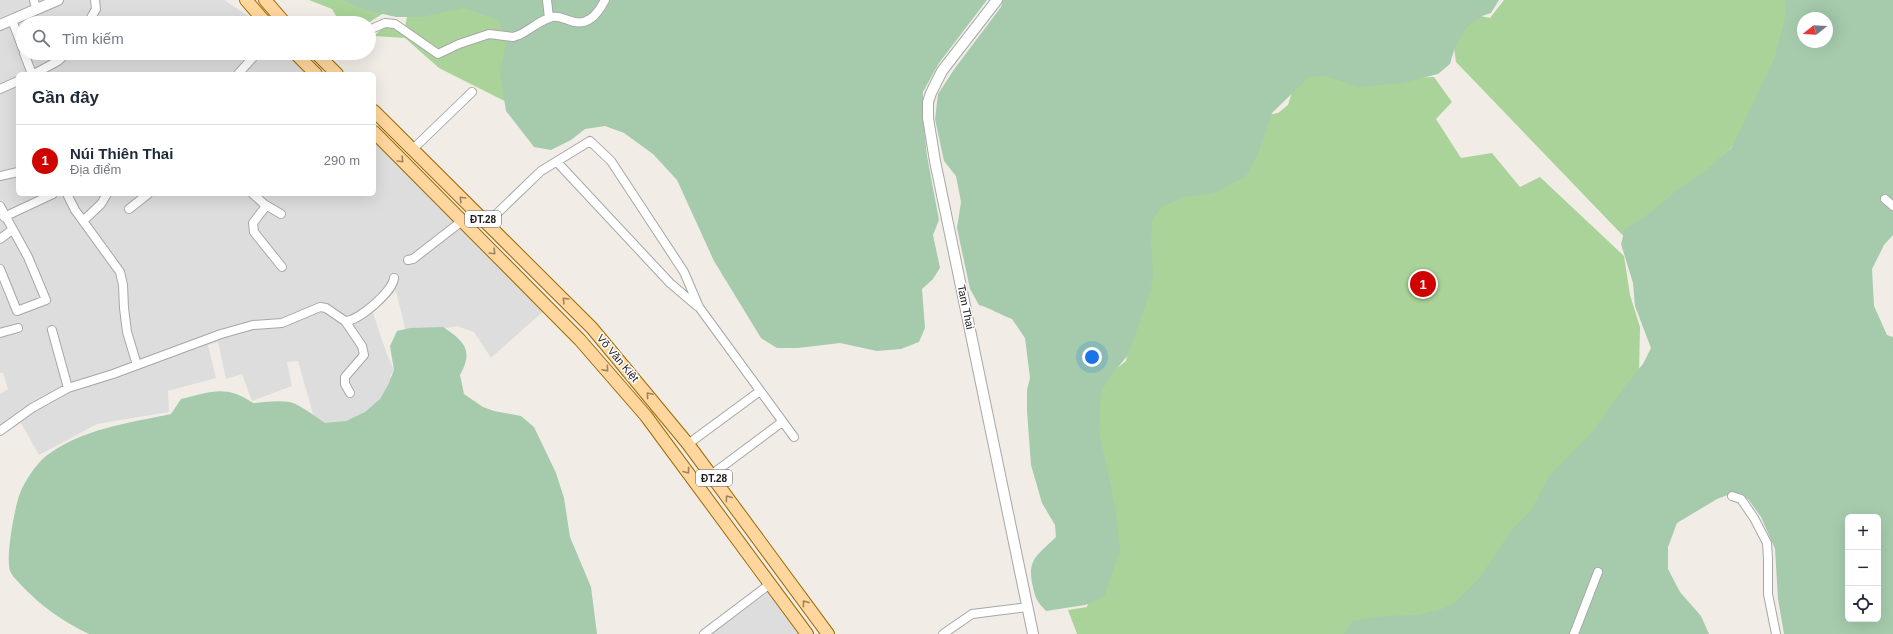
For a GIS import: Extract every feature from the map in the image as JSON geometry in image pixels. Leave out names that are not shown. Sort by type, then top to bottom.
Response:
[{"type":"main road","points":[[246,0],[260,16]]},
{"type":"main road","points":[[265,0],[280,16]]},
{"type":"main road","points":[[302,60],[314,72]]},
{"type":"main road","points":[[323,60],[335,72]]},
{"type":"main road","name":"Võ Văn Kiệt","points":[[376,113],[592,328],[688,444],[828,634]]},
{"type":"main road","name":"Võ Văn Kiệt","points":[[376,134],[580,340],[646,416],[807,634]]},
{"type":"main road","points":[[434,192],[445,181]]},
{"type":"main road","points":[[580,340],[592,328]]},
{"type":"street","points":[[18,16],[35,5],[58,0]]},
{"type":"street","points":[[92,16],[96,9],[95,0]]},
{"type":"street","points":[[547,0],[549,18]]},
{"type":"street","points":[[376,27],[385,23],[395,24],[438,54],[458,44],[489,34],[512,36],[519,35],[549,18],[557,16],[574,22],[588,20],[598,13],[605,0]]},
{"type":"street","name":"Tam Thai","points":[[997,0],[942,70],[929,98],[928,118],[935,161],[1033,634]]},
{"type":"street","points":[[0,25],[16,17]]},
{"type":"street","points":[[12,20],[16,31]]},
{"type":"street","points":[[27,60],[32,72]]},
{"type":"street","points":[[37,72],[59,60]]},
{"type":"street","points":[[240,72],[251,60]]},
{"type":"street","points":[[0,89],[16,82]]},
{"type":"street","points":[[413,150],[472,92]]},
{"type":"street","points":[[487,223],[542,171],[590,141],[611,161],[684,272],[699,307],[794,437]]},
{"type":"street","points":[[557,162],[670,283],[699,307]]},
{"type":"street","points":[[0,176],[16,172]]},
{"type":"street","points":[[4,216],[49,196]]},
{"type":"street","points":[[68,196],[83,221],[120,272],[123,285],[127,332],[137,365]]},
{"type":"street","points":[[83,221],[101,204],[106,196]]},
{"type":"street","points":[[129,210],[146,196]]},
{"type":"street","points":[[255,196],[266,206],[281,214]]},
{"type":"street","points":[[1885,200],[1893,206]]},
{"type":"street","points":[[0,206],[4,216],[28,257],[46,300],[17,311],[0,269]]},
{"type":"street","points":[[266,206],[253,223],[254,232],[282,267]]},
{"type":"street","points":[[408,260],[413,259],[462,221]]},
{"type":"street","points":[[0,240],[12,230]]},
{"type":"street","points":[[345,321],[353,320],[372,307],[392,284],[394,278]]},
{"type":"street","points":[[0,431],[32,408],[68,388],[137,365],[221,334],[253,325],[282,323],[320,307],[326,308],[345,321],[362,346],[364,355],[345,377],[345,384],[350,393]]},
{"type":"street","points":[[0,333],[18,328]]},
{"type":"street","points":[[52,330],[68,388]]},
{"type":"street","points":[[688,444],[760,391]]},
{"type":"street","points":[[711,475],[782,422]]},
{"type":"street","points":[[1732,496],[1741,499],[1754,518],[1766,543],[1768,559],[1768,594],[1776,634]]},
{"type":"street","points":[[1574,634],[1598,572]]},
{"type":"street","points":[[704,634],[770,584]]},
{"type":"street","points":[[942,634],[972,614],[1028,607]]},
{"type":"shaded area","points":[[0,0],[224,0],[248,16],[16,16],[16,60],[297,60],[309,72],[16,72],[16,196],[376,196],[376,138],[546,309],[491,358],[474,332],[457,326],[407,336],[396,291],[373,313],[386,352],[394,370],[390,376],[396,387],[368,416],[321,426],[313,414],[298,361],[287,362],[292,386],[252,401],[242,374],[226,379],[218,342],[208,345],[216,378],[168,391],[169,412],[97,424],[39,455],[21,423],[0,435],[0,394],[8,389],[3,373],[0,373]]},
{"type":"shaded area","points":[[770,591],[803,634],[710,634]]},
{"type":"green space","points":[[309,0],[491,0],[556,127],[439,68],[405,38],[376,36],[376,34],[382,29],[396,23],[405,27],[408,12],[395,6],[376,18],[376,16],[336,16],[332,9]]},
{"type":"green space","points":[[343,0],[987,0],[939,63],[923,92],[923,119],[927,156],[939,220],[933,235],[940,268],[933,279],[922,289],[925,328],[919,342],[901,349],[877,351],[840,343],[798,348],[777,348],[761,338],[714,261],[677,180],[653,154],[624,133],[605,126],[585,129],[571,140],[551,150],[534,147],[506,111],[500,73],[507,39],[498,20],[464,8],[421,17],[396,17],[366,10]]},
{"type":"green space","points":[[1003,0],[1499,0],[1491,13],[1482,16],[1467,27],[1455,47],[1450,64],[1438,74],[1402,83],[1359,87],[1325,76],[1309,77],[1272,113],[1257,156],[1246,176],[1214,193],[1184,197],[1162,207],[1152,220],[1151,241],[1153,272],[1151,289],[1128,355],[1110,377],[1101,392],[1099,430],[1116,513],[1120,550],[1104,597],[1085,605],[1046,611],[1036,597],[1031,578],[1031,570],[1035,558],[1056,537],[1055,525],[1042,503],[1031,465],[1027,411],[1027,390],[1030,378],[1025,338],[1012,319],[979,305],[970,289],[957,228],[961,202],[956,176],[944,161],[935,119],[938,94],[955,68],[1001,7]]},
{"type":"green space","points":[[1504,0],[1801,0],[1756,123],[1632,245],[1456,62],[1452,33],[1471,14],[1490,18]]},
{"type":"green space","points":[[1785,0],[1893,0],[1893,235],[1884,245],[1872,269],[1874,306],[1887,335],[1893,337],[1893,634],[1784,634],[1778,599],[1775,549],[1761,517],[1748,499],[1733,493],[1717,499],[1677,523],[1668,547],[1668,569],[1680,592],[1701,616],[1709,634],[1344,634],[1353,621],[1384,616],[1417,615],[1442,609],[1454,603],[1480,577],[1513,528],[1532,509],[1549,476],[1593,431],[1628,382],[1643,364],[1651,348],[1635,306],[1633,283],[1621,244],[1625,229],[1650,213],[1677,190],[1705,171],[1732,147],[1775,57],[1786,14]]},
{"type":"green space","points":[[1304,55],[1360,80],[1434,77],[1452,102],[1436,119],[1461,158],[1492,153],[1520,187],[1540,177],[1624,256],[1630,295],[1640,327],[1639,375],[1487,585],[1416,629],[1359,620],[1345,634],[1077,634],[1068,610],[1087,607],[1095,577],[1081,397],[1126,361],[1135,316],[1136,227],[1200,127],[1278,113],[1288,105]]},
{"type":"green space","points":[[443,327],[456,337],[465,347],[466,359],[460,375],[464,394],[483,407],[494,411],[521,416],[534,427],[556,473],[564,498],[570,537],[591,587],[597,634],[89,634],[70,624],[44,606],[14,578],[11,573],[9,567],[9,546],[20,493],[34,468],[46,456],[60,447],[75,439],[106,428],[171,414],[181,399],[218,391],[234,393],[253,403],[276,401],[290,402],[304,408],[325,423],[346,421],[365,412],[380,399],[388,385],[394,370],[390,346],[397,331],[410,328]]},
{"type":"place","name":"Núi Thiên Thai","points":[[1423,284]]}]
